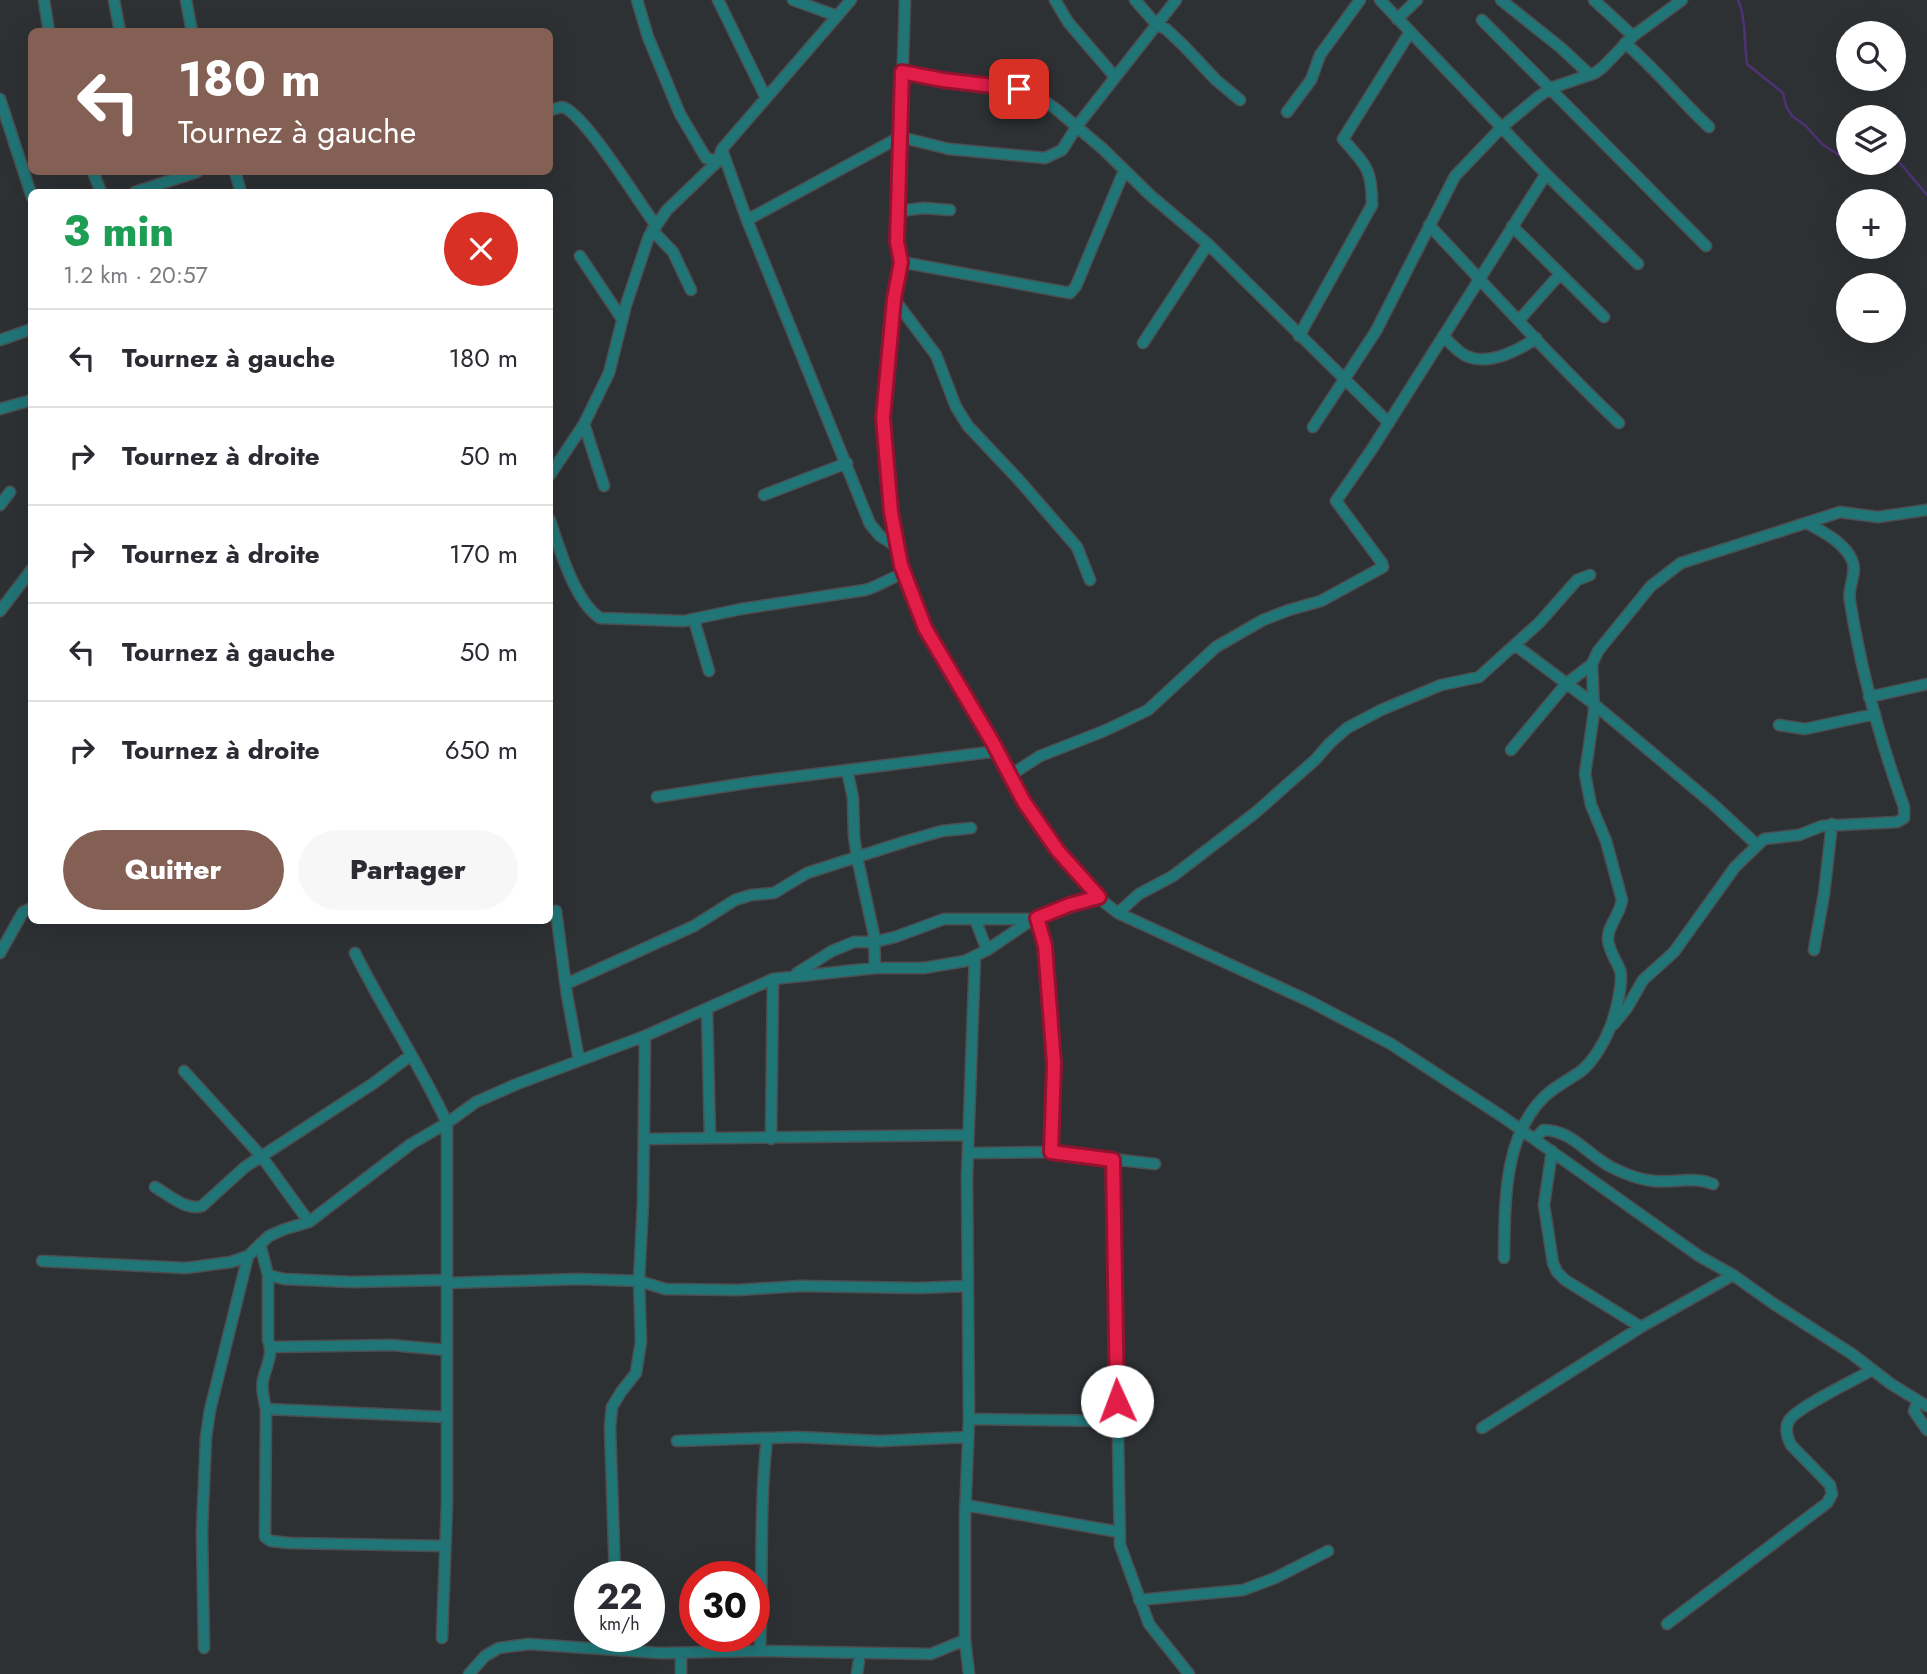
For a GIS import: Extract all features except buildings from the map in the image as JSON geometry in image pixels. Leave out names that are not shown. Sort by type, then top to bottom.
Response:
[{"type":"street","points":[[44,0],[48,28]]},
{"type":"street","points":[[114,0],[119,28]]},
{"type":"street","points":[[186,0],[191,28]]},
{"type":"street","points":[[637,0],[648,37],[680,114],[706,158],[718,161]]},
{"type":"street","points":[[718,0],[766,98]]},
{"type":"street","points":[[793,0],[837,16]]},
{"type":"street","points":[[553,470],[584,424],[609,373],[622,319],[653,227],[689,187],[718,161],[722,149],[851,0]]},
{"type":"street","points":[[905,0],[897,242],[901,262],[894,299],[883,418],[885,463],[896,546],[925,628],[1039,826],[1099,897],[1118,913],[1247,971],[1368,1030],[1404,1052],[1535,1139],[1699,1256],[1733,1275],[1922,1403],[1914,1411],[1927,1430]]},
{"type":"street","points":[[1055,0],[1068,22],[1115,77]]},
{"type":"street","points":[[1135,0],[1157,25],[1166,29],[1240,100]]},
{"type":"street","points":[[747,220],[900,137],[949,149],[1045,158],[1062,150],[1077,126],[1176,0]]},
{"type":"street","points":[[1287,112],[1311,80],[1320,55],[1360,0]]},
{"type":"street","points":[[1380,0],[1546,174],[1638,264]]},
{"type":"street","points":[[1397,19],[1417,0]]},
{"type":"street","points":[[1501,0],[1590,75]]},
{"type":"street","points":[[1594,0],[1669,89],[1709,127]]},
{"type":"street","points":[[1313,427],[1376,331],[1455,176],[1502,127],[1551,88],[1590,75],[1604,67],[1629,40],[1679,1]]},
{"type":"street","points":[[1482,20],[1706,246]]},
{"type":"street","points":[[1299,336],[1372,205],[1372,181],[1366,166],[1343,139],[1410,32]]},
{"type":"street","points":[[902,72],[1019,89],[1037,96],[1077,126],[1208,244],[1389,423]]},
{"type":"street","points":[[0,99],[29,189]]},
{"type":"street","points":[[553,109],[562,107],[572,112],[602,149],[653,227],[673,252],[691,289]]},
{"type":"street","points":[[0,144],[12,141]]},
{"type":"street","points":[[722,149],[747,220],[874,531],[896,546]]},
{"type":"street","points":[[901,262],[1070,293],[1076,286],[1124,171]]},
{"type":"street","points":[[1009,776],[1040,756],[1148,710],[1216,647],[1264,620],[1321,601],[1382,567],[1382,563],[1336,501],[1389,423],[1546,174]]},
{"type":"street","points":[[142,189],[170,176]]},
{"type":"street","points":[[898,211],[924,208],[950,210]]},
{"type":"street","points":[[1430,225],[1520,319],[1565,371],[1619,423]]},
{"type":"street","points":[[1512,226],[1604,317]]},
{"type":"street","points":[[1143,343],[1208,244]]},
{"type":"street","points":[[580,256],[622,319]]},
{"type":"street","points":[[1520,319],[1560,274]]},
{"type":"street","points":[[894,299],[936,355],[956,407],[968,426],[1077,547],[1090,580]]},
{"type":"street","points":[[0,340],[28,330]]},
{"type":"street","points":[[1443,336],[1472,359],[1505,355],[1523,348],[1536,338]]},
{"type":"street","points":[[0,409],[28,401]]},
{"type":"street","points":[[584,424],[604,486]]},
{"type":"street","points":[[764,495],[847,463]]},
{"type":"street","points":[[0,505],[10,492]]},
{"type":"street","points":[[1611,1027],[1622,976],[1608,938],[1622,900],[1606,841],[1591,805],[1585,774],[1594,704],[1592,664],[1598,651],[1651,586],[1681,564],[1840,512],[1878,517],[1927,510]]},
{"type":"street","points":[[1504,1258],[1505,1210],[1514,1145],[1528,1114],[1545,1096],[1583,1070],[1627,1008],[1643,980],[1674,952],[1735,867],[1764,839],[1799,835],[1822,825],[1897,822],[1904,818],[1904,807],[1869,696],[1849,592],[1854,571],[1853,561],[1831,537],[1807,523]]},
{"type":"street","points":[[553,527],[583,600],[600,618],[694,620],[741,609],[865,590],[878,587],[893,576],[904,574]]},
{"type":"street","points":[[0,611],[28,574]]},
{"type":"street","points":[[1118,913],[1139,894],[1172,876],[1255,813],[1347,728],[1381,710],[1441,685],[1479,677],[1540,622],[1577,580],[1590,575]]},
{"type":"street","points":[[694,620],[709,671]]},
{"type":"street","points":[[1515,645],[1594,704],[1714,805],[1757,845]]},
{"type":"street","points":[[1511,750],[1566,684],[1592,664]]},
{"type":"street","points":[[1869,696],[1927,684]]},
{"type":"street","points":[[1779,725],[1805,729],[1875,714]]},
{"type":"street","points":[[657,797],[998,751]]},
{"type":"street","points":[[847,770],[853,798],[857,857],[869,906],[875,968]]},
{"type":"street","points":[[1814,950],[1832,824]]},
{"type":"street","points":[[566,984],[694,926],[736,900],[751,895],[774,893],[807,873],[857,857],[942,831],[971,828]]},
{"type":"street","points":[[42,1261],[186,1268],[211,1267],[248,1256],[260,1244],[285,1229],[309,1222],[411,1144],[476,1102],[645,1036],[773,979],[875,968],[947,965],[987,950],[1035,918],[1099,897]]},
{"type":"street","points":[[0,953],[23,912],[28,910]]},
{"type":"street","points":[[556,911],[579,1060]]},
{"type":"street","points":[[794,975],[832,951],[854,942],[874,942],[925,928],[944,919],[1035,918]]},
{"type":"street","points":[[1035,918],[1045,946],[1054,1064],[1051,1152]]},
{"type":"street","points":[[975,919],[987,950]]},
{"type":"street","points":[[355,953],[375,994],[431,1089],[447,1123],[447,1504],[442,1638]]},
{"type":"street","points":[[969,1674],[965,1640],[965,1505],[969,1419],[968,1135],[975,956]]},
{"type":"street","points":[[771,1139],[773,979]]},
{"type":"street","points":[[707,1009],[710,1138]]},
{"type":"street","points":[[614,1561],[610,1427],[612,1407],[636,1373],[641,1341],[639,1281],[645,1036]]},
{"type":"street","points":[[155,1187],[194,1209],[209,1200],[245,1167],[374,1083],[411,1055]]},
{"type":"street","points":[[184,1070],[262,1157],[309,1222]]},
{"type":"street","points":[[1535,1139],[1543,1130],[1560,1132],[1614,1169],[1640,1178],[1653,1181],[1703,1180],[1713,1184]]},
{"type":"street","points":[[644,1139],[968,1135]]},
{"type":"street","points":[[1552,1151],[1544,1205],[1553,1264],[1557,1272],[1565,1280],[1641,1327]]},
{"type":"street","points":[[968,1153],[1051,1152],[1155,1164]]},
{"type":"street","points":[[1113,1160],[1120,1545],[1139,1600],[1157,1636],[1189,1674]]},
{"type":"street","points":[[260,1244],[268,1275],[268,1340],[271,1347],[262,1395],[267,1409],[267,1539],[289,1543],[445,1546]]},
{"type":"street","points":[[204,1648],[202,1531],[206,1437],[248,1256]]},
{"type":"street","points":[[268,1275],[284,1279],[352,1282],[579,1279],[639,1281],[666,1289],[968,1286]]},
{"type":"street","points":[[1482,1428],[1641,1327],[1733,1275]]},
{"type":"street","points":[[271,1347],[391,1345],[446,1350]]},
{"type":"street","points":[[1667,1623],[1827,1503],[1832,1494],[1830,1485],[1791,1445],[1787,1437],[1788,1424],[1799,1411],[1872,1370]]},
{"type":"street","points":[[267,1409],[446,1417]]},
{"type":"street","points":[[969,1419],[1118,1421]]},
{"type":"street","points":[[677,1441],[832,1438],[880,1441],[968,1437]]},
{"type":"street","points":[[762,1561],[760,1512],[767,1438]]},
{"type":"street","points":[[965,1505],[1119,1532]]},
{"type":"street","points":[[1139,1600],[1243,1590],[1275,1578],[1328,1551]]},
{"type":"street","points":[[770,1651],[931,1654],[965,1640]]},
{"type":"street","points":[[470,1674],[485,1657],[499,1648],[528,1644],[574,1647]]},
{"type":"street","points":[[664,1652],[720,1652]]},
{"type":"street","points":[[681,1653],[681,1674]]},
{"type":"street","points":[[857,1674],[860,1653]]},
{"type":"waterway","points":[[1738,0],[1744,23],[1747,64],[1783,93],[1792,116],[1836,153]]},
{"type":"waterway","points":[[1906,170],[1927,195]]},
{"type":"route","points":[[1019,89],[902,72],[897,242],[901,262],[894,299],[883,418],[885,463],[898,555],[925,628],[1039,826],[1099,897],[1037,918],[1045,946],[1054,1064],[1051,1152],[1113,1160],[1117,1401]]}]
